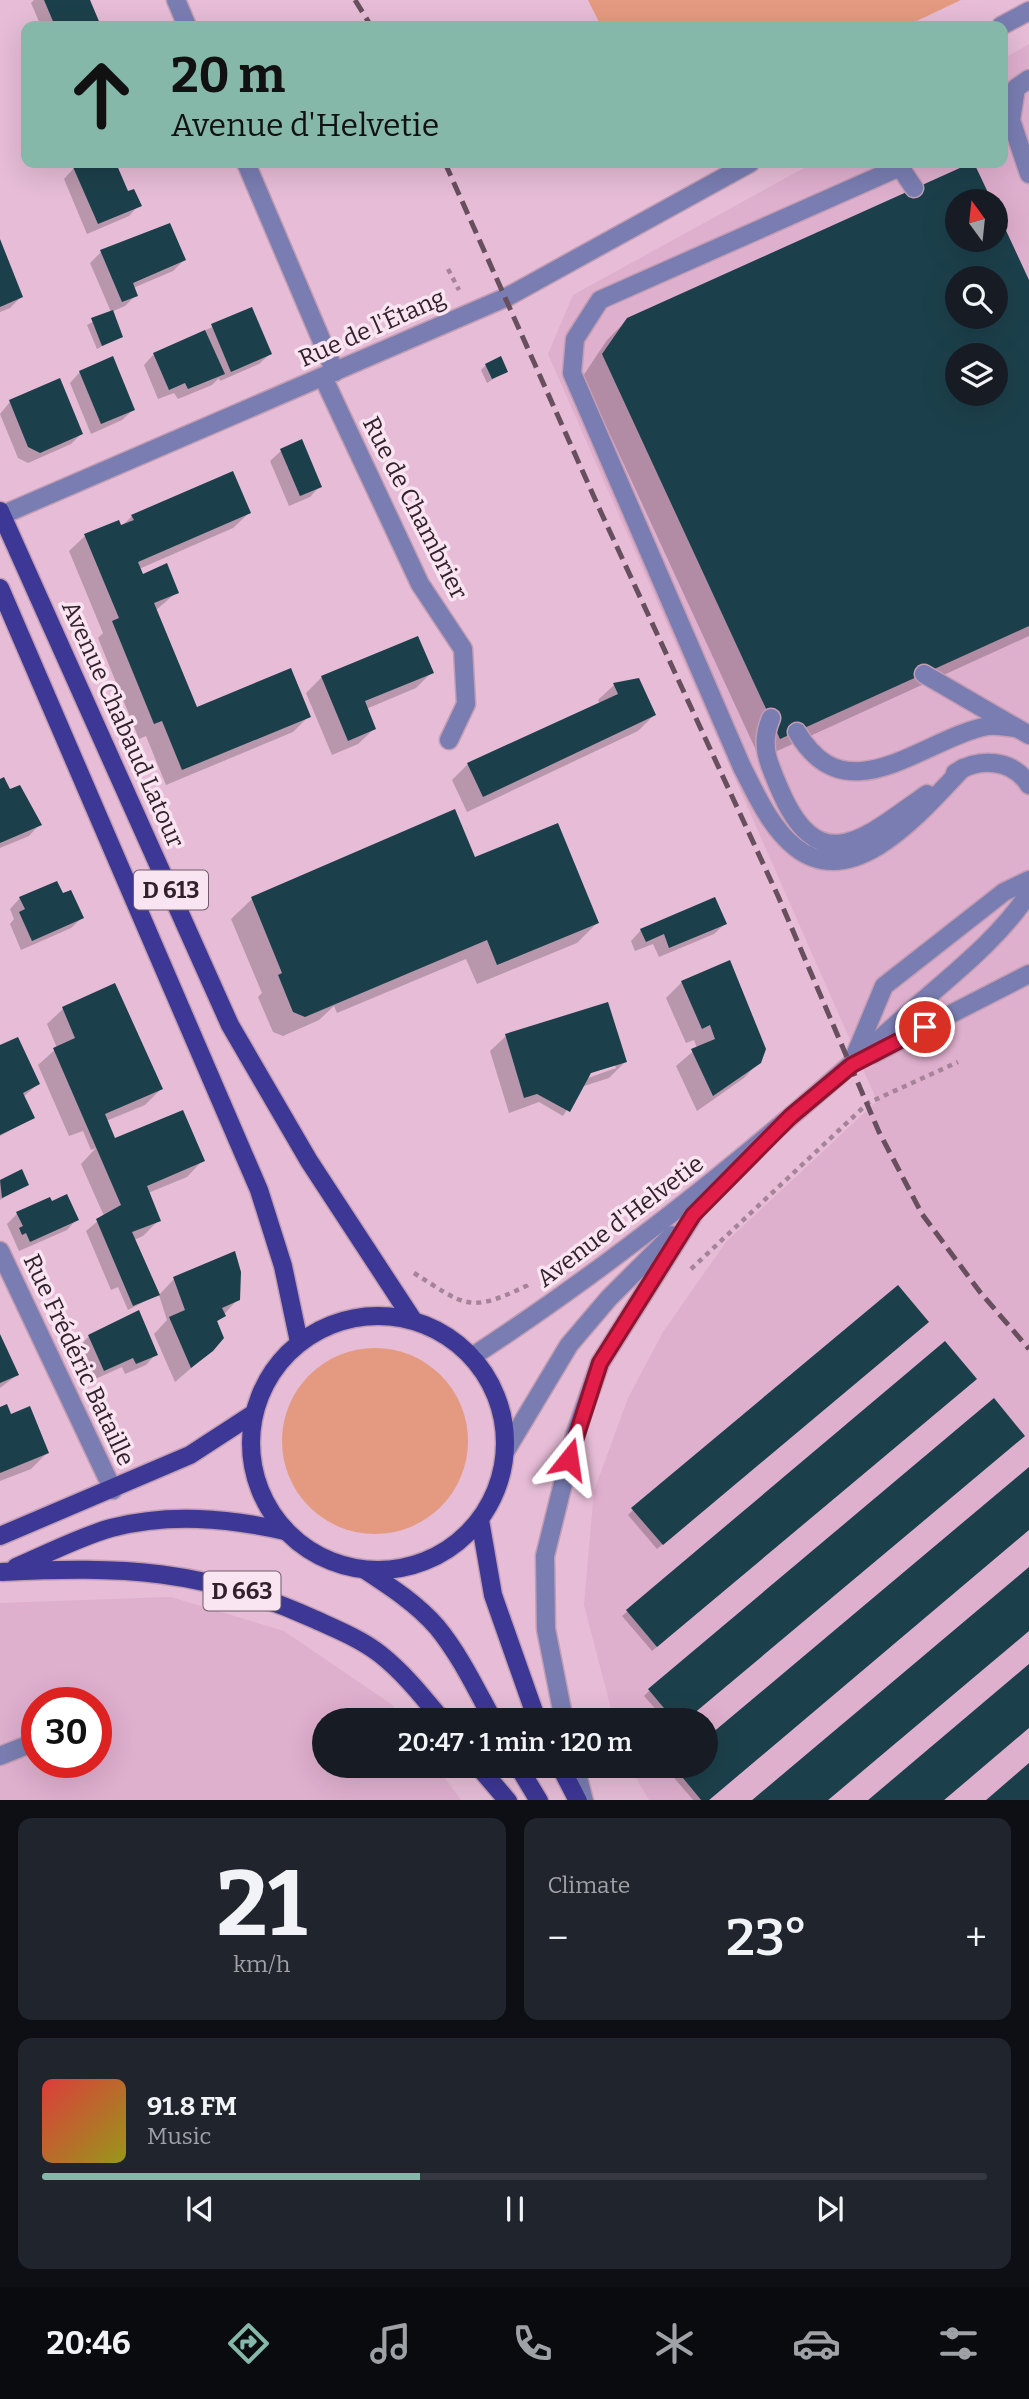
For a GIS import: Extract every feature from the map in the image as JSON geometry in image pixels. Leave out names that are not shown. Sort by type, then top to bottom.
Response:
[{"type":"main road","name":"Avenue Chabaud Latour","points":[[1,513],[230,1025],[309,1161],[413,1320]]},
{"type":"main road","name":"D 613","points":[[0,588],[259,1191],[283,1266],[299,1342]]},
{"type":"main road","points":[[373,1315],[413,1320],[445,1334],[473,1356],[492,1384],[504,1416],[506,1450],[499,1487],[480,1520],[449,1550],[408,1567],[365,1570],[336,1564],[309,1550],[285,1531],[262,1497],[251,1456],[253,1414],[272,1370],[299,1342],[334,1323],[373,1315]]},
{"type":"main road","points":[[0,1536],[190,1455],[253,1414]]},
{"type":"main road","name":"D 663","points":[[1,1573],[109,1528],[154,1520],[235,1520],[285,1531]]},
{"type":"main road","points":[[480,1520],[493,1595],[533,1708]]},
{"type":"main road","name":"D 663","points":[[1,1573],[82,1568],[156,1572],[218,1582],[292,1609],[379,1653],[418,1690],[432,1708]]},
{"type":"main road","points":[[365,1570],[406,1597],[437,1627],[486,1708]]},
{"type":"main road","points":[[488,1778],[507,1800]]},
{"type":"main road","points":[[525,1778],[538,1800]]},
{"type":"main road","points":[[566,1778],[577,1800]]},
{"type":"street","points":[[176,0],[185,21]]},
{"type":"street","points":[[1008,22],[1029,11]]},
{"type":"street","points":[[1029,79],[1016,88],[1011,120],[1029,174]]},
{"type":"street","name":"Rue de Chambrier","points":[[248,168],[329,375],[421,584],[463,649],[466,704],[449,740]]},
{"type":"street","name":"Rue de l'Étang","points":[[1,513],[329,375],[507,296],[741,168]]},
{"type":"street","points":[[898,168],[600,300],[575,339],[572,373],[742,767],[767,815],[796,848],[821,859],[848,860],[876,848],[907,826],[963,768]]},
{"type":"street","points":[[901,168],[914,188]]},
{"type":"street","points":[[924,674],[1022,732]]},
{"type":"street","points":[[771,718],[765,733],[765,754],[792,818],[809,838],[832,844],[864,839],[963,768],[982,761],[996,762],[1024,776],[1029,785]]},
{"type":"street","points":[[797,732],[804,744],[825,762],[861,773],[891,765],[990,726],[1022,732]]},
{"type":"street","points":[[852,1065],[884,986],[1003,892],[1029,880]]},
{"type":"street","name":"Avenue d'Helvetie","points":[[473,1356],[544,1310],[711,1183],[852,1065],[998,932],[1029,893]]},
{"type":"street","name":"Avenue d'Helvetie","points":[[852,1065],[1029,974]]},
{"type":"street","name":"Avenue d'Helvetie","points":[[506,1450],[569,1345],[609,1298],[791,1116]]},
{"type":"street","name":"Avenue d'Helvetie","points":[[562,1708],[547,1629],[545,1556],[575,1435],[600,1363],[693,1215]]},
{"type":"street","name":"Rue Frédéric Bataille","points":[[0,1251],[113,1490]]},
{"type":"street","points":[[0,1756],[21,1748]]},
{"type":"street","points":[[578,1778],[584,1800]]},
{"type":"path","points":[[681,1278],[868,1103],[958,1062]]},
{"type":"path","points":[[406,1269],[463,1303],[494,1302],[526,1286],[544,1310]]},
{"type":"shaded area","points":[[588,0],[961,0],[917,21],[598,21]]},
{"type":"shaded area","points":[[1029,44],[1029,1800],[649,1800],[636,1778],[718,1778],[718,1708],[611,1708],[584,1605],[594,1491],[628,1398],[663,1332],[726,1242],[877,1101],[548,354],[573,295],[804,168],[1008,168],[1008,56]]},
{"type":"shaded area","points":[[375,1348],[411,1355],[441,1375],[461,1405],[468,1441],[461,1477],[441,1507],[411,1527],[375,1534],[339,1527],[309,1507],[289,1477],[282,1441],[289,1405],[309,1375],[339,1355]]},
{"type":"shaded area","points":[[171,1597],[284,1631],[391,1704],[394,1708],[312,1708],[312,1778],[445,1778],[461,1800],[0,1800],[0,1603]]},
{"type":"building","points":[[44,0],[90,0],[99,21],[53,21]]},
{"type":"building","points":[[73,168],[118,168],[128,191],[134,189],[142,206],[98,224]]},
{"type":"building","points":[[960,168],[976,168],[986,189],[945,189],[945,252],[1008,252],[1008,235],[1029,280],[1029,626],[780,739],[602,354],[627,318]]},
{"type":"building","points":[[170,223],[186,260],[133,283],[138,296],[122,302],[100,250]]},
{"type":"building","points":[[0,239],[23,297],[0,307]]},
{"type":"building","points":[[252,307],[272,354],[231,372],[211,324]]},
{"type":"building","points":[[113,310],[123,337],[102,346],[91,318]]},
{"type":"building","points":[[205,330],[225,374],[188,389],[185,383],[169,390],[153,353]]},
{"type":"building","points":[[113,356],[135,410],[101,424],[79,371]]},
{"type":"building","points":[[501,356],[508,372],[492,379],[485,364]]},
{"type":"building","points":[[60,378],[83,434],[40,453],[28,447],[9,400]]},
{"type":"building","points":[[302,439],[322,487],[300,496],[280,449]]},
{"type":"building","points":[[233,471],[251,513],[138,562],[143,574],[167,563],[179,593],[154,603],[197,707],[291,668],[311,717],[182,770],[162,721],[154,724],[112,621],[119,618],[84,534],[119,520],[121,525],[134,520],[131,515]]},
{"type":"building","points":[[418,636],[434,673],[365,701],[376,729],[348,741],[321,676]]},
{"type":"building","points":[[639,678],[656,715],[483,797],[467,763],[618,694],[613,683]]},
{"type":"building","points":[[4,777],[10,789],[20,785],[42,825],[0,843],[0,779]]},
{"type":"building","points":[[455,809],[475,857],[558,823],[599,923],[497,965],[487,940],[305,1017],[293,1012],[278,975],[282,973],[251,897]]},
{"type":"building","points":[[57,881],[63,893],[71,890],[84,918],[32,941],[19,912],[25,909],[19,897]]},
{"type":"building","points":[[715,897],[727,924],[669,948],[664,934],[646,942],[640,929]]},
{"type":"building","points":[[730,960],[766,1049],[761,1063],[713,1096],[691,1049],[715,1039],[710,1025],[702,1029],[681,981]]},
{"type":"building","points":[[115,983],[163,1089],[105,1114],[115,1138],[183,1110],[205,1161],[147,1186],[161,1221],[132,1232],[160,1295],[133,1306],[96,1219],[121,1205],[53,1048],[75,1038],[62,1007]]},
{"type":"building","points":[[608,1002],[627,1062],[591,1073],[570,1112],[537,1094],[524,1098],[505,1034]]},
{"type":"building","points":[[18,1037],[40,1084],[23,1093],[35,1118],[0,1135],[0,1045]]},
{"type":"building","points":[[22,1169],[29,1185],[2,1198],[0,1180]]},
{"type":"building","points":[[67,1194],[79,1220],[30,1242],[26,1233],[22,1235],[19,1228],[23,1226],[16,1212],[50,1197],[52,1201]]},
{"type":"building","points":[[235,1251],[241,1272],[240,1300],[222,1308],[226,1316],[217,1321],[224,1338],[213,1351],[191,1368],[169,1317],[185,1310],[173,1277]]},
{"type":"building","points":[[898,1285],[929,1322],[663,1545],[631,1508]]},
{"type":"building","points":[[139,1310],[158,1355],[136,1364],[133,1358],[104,1371],[88,1335]]},
{"type":"building","points":[[0,1334],[19,1375],[0,1383]]},
{"type":"building","points":[[945,1341],[977,1379],[657,1647],[626,1610]]},
{"type":"building","points":[[994,1398],[1025,1436],[700,1708],[664,1708],[648,1689]]},
{"type":"building","points":[[7,1404],[11,1414],[30,1406],[49,1453],[0,1473],[0,1407]]},
{"type":"building","points":[[1029,1467],[1029,1530],[709,1800],[701,1800],[683,1778],[718,1778],[718,1728]]},
{"type":"building","points":[[1029,1567],[1029,1631],[828,1800],[752,1800]]},
{"type":"building","points":[[1029,1664],[1029,1728],[944,1800],[868,1800]]},
{"type":"building","points":[[1029,1763],[1029,1800],[986,1800]]},
{"type":"railway","points":[[355,0],[368,21]]},
{"type":"railway","points":[[447,168],[599,508],[778,896],[879,1132],[922,1214],[980,1292],[1029,1349]]},
{"type":"route","points":[[569,1459],[600,1363],[693,1215],[791,1116],[852,1065],[925,1027]]}]
